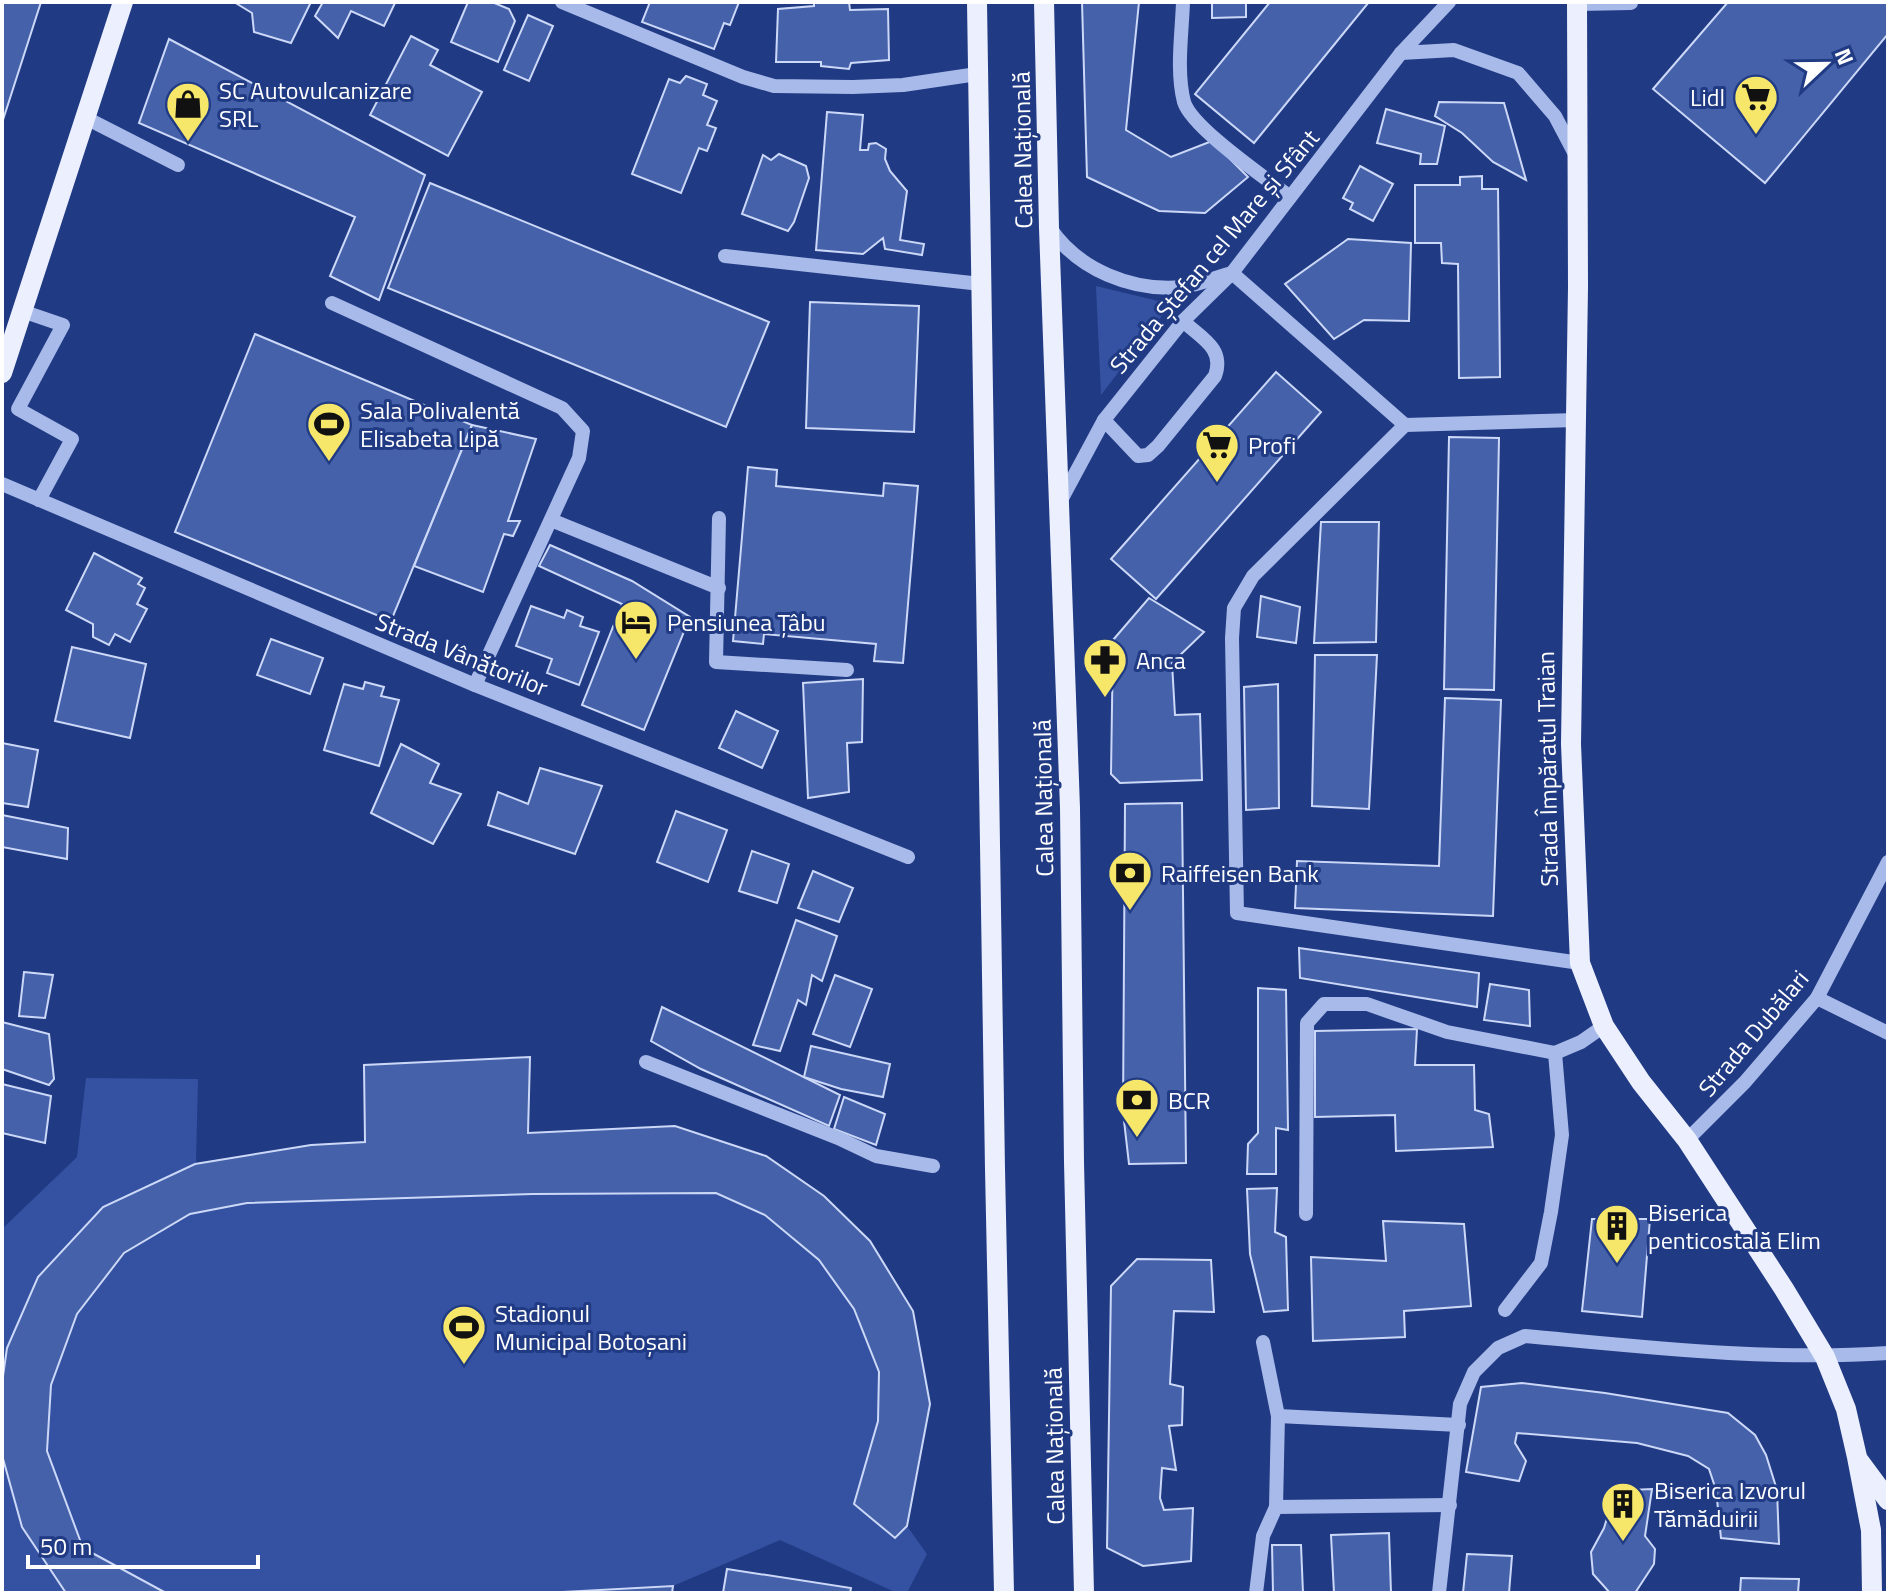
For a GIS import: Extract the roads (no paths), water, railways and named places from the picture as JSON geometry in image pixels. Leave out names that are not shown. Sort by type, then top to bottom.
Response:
[{"type":"main road","points":[[2,373],[123,2]]},
{"type":"main road","name":"Calea Națională","points":[[977,2],[1004,1593]]},
{"type":"main road","name":"Calea Națională","points":[[1044,2],[1070,808],[1074,1177],[1084,1593]]},
{"type":"main road","name":"Strada Împăratul Traian","points":[[1578,3],[1571,744],[1580,963],[1604,1026],[1641,1082],[1687,1140],[1825,1357],[1846,1409],[1857,1457],[1871,1530],[1872,1593]]},
{"type":"main road","name":"Strada Împăratul Traian","points":[[1857,1457],[1888,1500]]},
{"type":"street","points":[[562,2],[743,77],[774,86],[903,85],[977,74]]},
{"type":"street","points":[[1183,2],[1181,77],[1184,104],[1197,124],[1290,197]]},
{"type":"street","name":"Strada Ștefan cel Mare și Sfânt","points":[[1059,502],[1104,420],[1183,321],[1232,273],[1401,53],[1449,2]]},
{"type":"street","points":[[1578,3],[1631,3]]},
{"type":"street","points":[[1401,53],[1454,50],[1518,73],[1555,116],[1577,158]]},
{"type":"street","points":[[84,117],[178,165]]},
{"type":"street","points":[[1049,228],[1075,258],[1116,278],[1183,287],[1232,273],[1405,425],[1576,420]]},
{"type":"street","points":[[725,256],[981,284]]},
{"type":"street","points":[[332,303],[562,408],[583,431],[579,458],[475,685]]},
{"type":"street","points":[[22,311],[63,325],[18,409],[72,439],[39,500]]},
{"type":"street","points":[[1104,420],[1138,456],[1148,455],[1215,376],[1219,363],[1217,352],[1183,321]]},
{"type":"street","points":[[1405,425],[1253,576],[1234,608],[1237,913],[1580,963]]},
{"type":"street","name":"Strada Vânătorilor","points":[[2,484],[475,685],[908,857]]},
{"type":"street","points":[[719,518],[716,662],[847,670]]},
{"type":"street","points":[[551,520],[719,588]]},
{"type":"street","name":"Strada Dubălari","points":[[1687,1140],[1745,1082],[1817,998],[1888,862]]},
{"type":"street","points":[[1817,998],[1888,1033]]},
{"type":"street","points":[[1306,1214],[1307,1023],[1324,1004],[1367,1004],[1447,1032],[1555,1053],[1581,1042],[1604,1026]]},
{"type":"street","points":[[1505,1310],[1541,1263],[1551,1212],[1562,1135],[1555,1053]]},
{"type":"street","points":[[646,1062],[876,1156],[933,1166]]},
{"type":"street","points":[[1439,1593],[1460,1404],[1474,1372],[1498,1348],[1525,1336],[1746,1355],[1825,1357],[1888,1353]]},
{"type":"street","points":[[1256,1593],[1263,1536],[1276,1507],[1278,1416],[1263,1342]]},
{"type":"street","points":[[1278,1416],[1459,1425]]},
{"type":"street","points":[[1276,1507],[1450,1505]]},
{"type":"place","name":"Lidl","points":[[1756,136]]},
{"type":"place","name":"SC Autovulcanizare SRL","points":[[188,143]]},
{"type":"place","name":"Sala Polivalentă Elisabeta Lipă","points":[[329,463]]},
{"type":"place","name":"Profi","points":[[1217,484]]},
{"type":"place","name":"Pensiunea Țâbu","points":[[636,661]]},
{"type":"place","name":"Anca","points":[[1105,699]]},
{"type":"place","name":"Raiffeisen Bank","points":[[1130,912]]},
{"type":"place","name":"BCR","points":[[1137,1139]]},
{"type":"place","name":"Biserica penticostală Elim","points":[[1617,1265]]},
{"type":"place","name":"Stadionul Municipal Botoșani","points":[[464,1366]]},
{"type":"place","name":"Biserica Izvorul Tămăduirii","points":[[1623,1543]]}]
